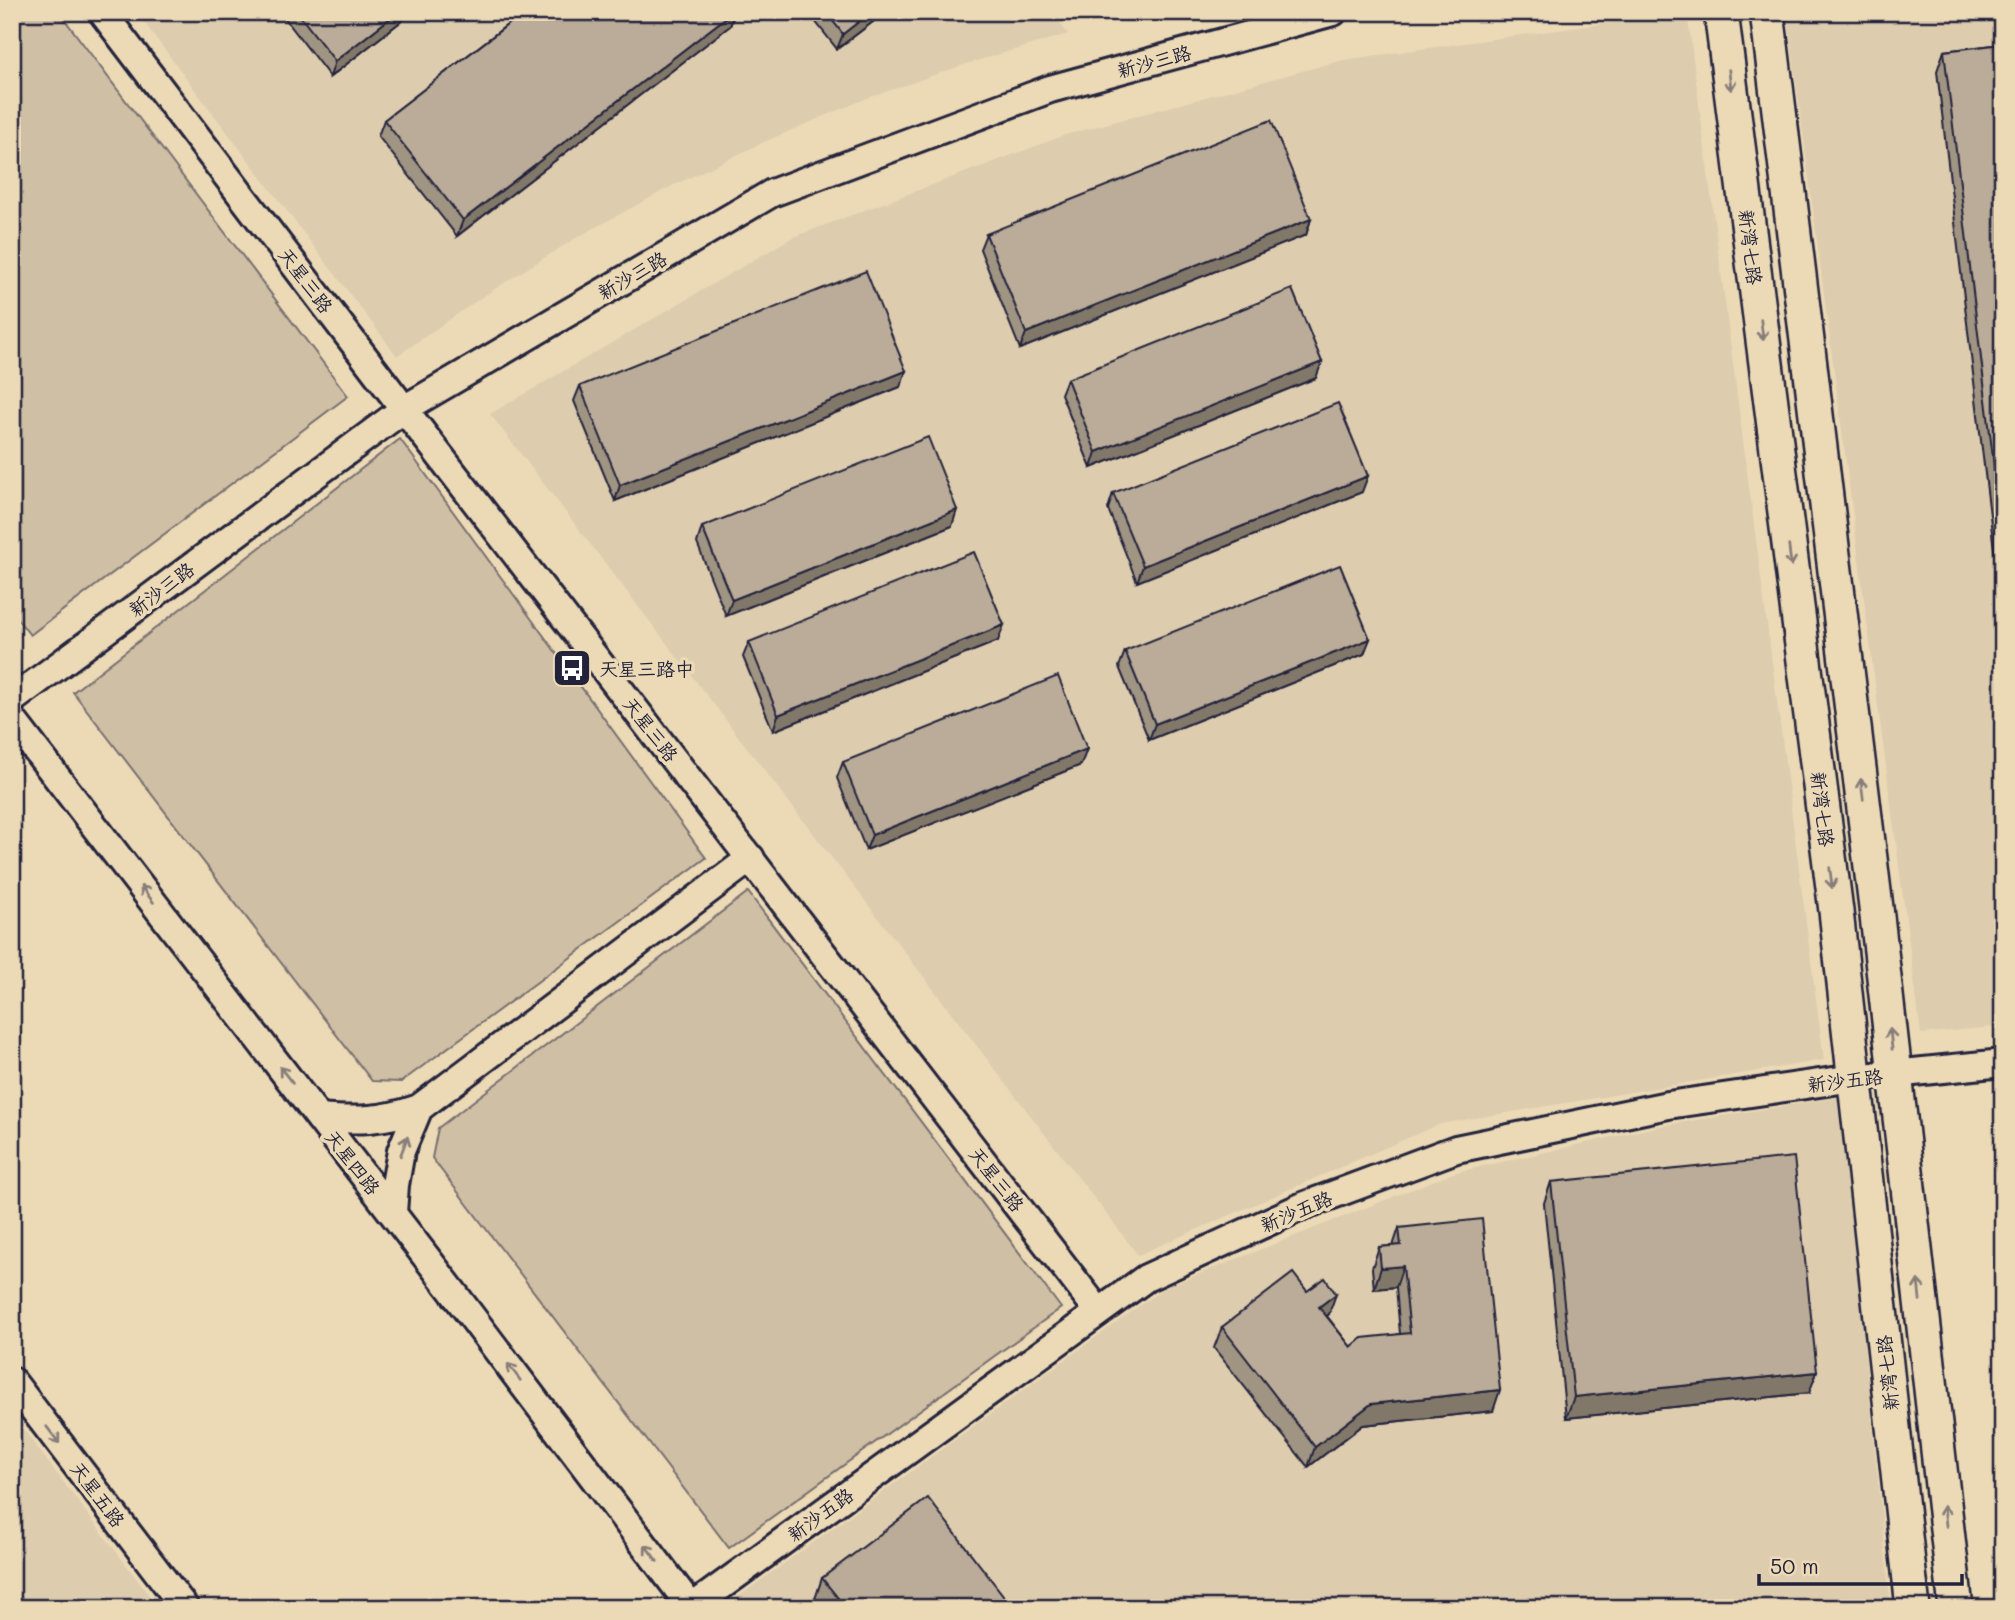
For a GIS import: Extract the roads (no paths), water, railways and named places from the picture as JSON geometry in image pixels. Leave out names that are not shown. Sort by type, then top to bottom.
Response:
[{"type":"street","name":"天星三路","points":[[102,12],[1099,1312]]},
{"type":"street","name":"新沙三路","points":[[12,700],[404,409],[772,193],[1050,89],[1333,12]]},
{"type":"street","name":"新湾七路","points":[[1721,12],[1836,911],[1913,1608]]},
{"type":"street","points":[[1767,12],[1895,1075],[1956,1608]]},
{"type":"street","name":"天星四路","points":[[12,719],[393,1213],[692,1608]]},
{"type":"street","points":[[318,1118],[361,1121],[393,1117],[419,1108],[751,858]]},
{"type":"street","name":"新沙五路","points":[[692,1608],[1146,1278],[1304,1206],[1455,1149],[1668,1105],[1854,1077],[2003,1063]]},
{"type":"street","points":[[393,1213],[401,1151],[419,1108]]},
{"type":"street","name":"天星五路","points":[[16,1394],[184,1608]]},
{"type":"place","name":"天星三路中","points":[[572,668]]}]
